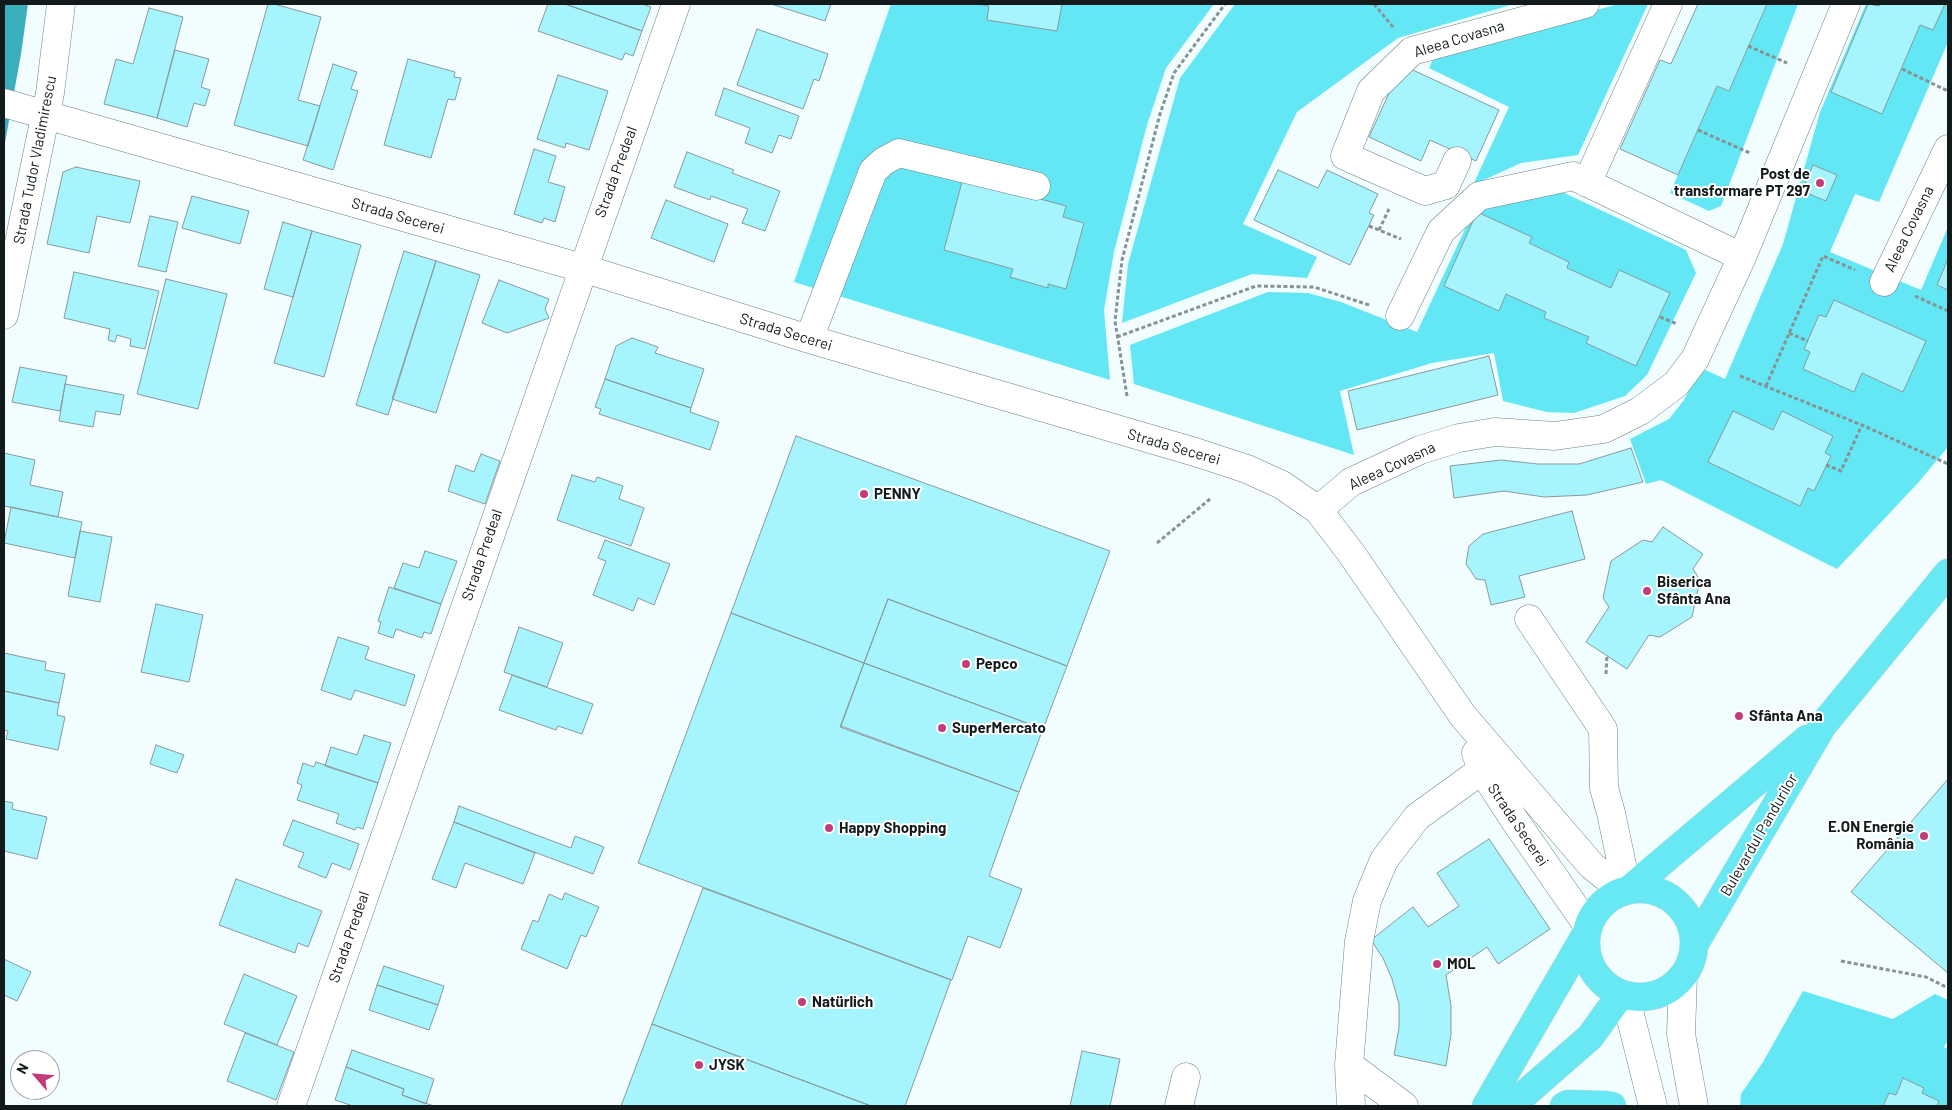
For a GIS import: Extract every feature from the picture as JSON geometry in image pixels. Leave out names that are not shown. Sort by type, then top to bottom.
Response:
[{"type":"main road","name":"Bulevardul Pandurilor","points":[[1694,945],[1823,725],[1948,573]]},
{"type":"main road","name":"Bulevardul Pandurilor","points":[[1627,890],[1823,725]]},
{"type":"main road","points":[[1486,1106],[1596,911],[1608,898],[1627,890],[1646,888],[1662,893],[1675,902],[1686,914],[1692,929],[1694,945],[1690,963],[1683,976],[1669,989],[1655,995],[1640,997],[1623,994],[1610,988],[1593,970],[1586,953],[1587,930]]},
{"type":"main road","points":[[1511,1106],[1590,1038],[1623,994]]},
{"type":"main road","points":[[1564,1106],[1568,1104],[1612,1106]]},
{"type":"street","name":"Strada Tudor Vladimirescu","points":[[4,315],[46,116],[61,4]]},
{"type":"street","name":"Strada Predeal","points":[[291,1106],[582,268],[676,4]]},
{"type":"street","name":"Aleea Covasna","points":[[1457,161],[1446,185],[1425,192],[1345,156],[1371,91],[1412,51],[1585,4]]},
{"type":"street","points":[[1587,183],[1668,4]]},
{"type":"street","name":"Aleea Covasna","points":[[1318,510],[1351,482],[1428,447],[1459,438],[1495,432],[1555,436],[1604,429],[1640,411],[1676,384],[1695,359],[1742,257],[1846,4]]},
{"type":"street","name":"Strada Secerei","points":[[4,103],[582,268],[809,339],[1247,469],[1282,485],[1318,510],[1351,553],[1463,716],[1592,866],[1627,890]]},
{"type":"street","name":"Aleea Covasna","points":[[1884,282],[1948,149]]},
{"type":"street","points":[[809,339],[873,171],[884,160],[899,153],[1036,186]]},
{"type":"street","points":[[1400,316],[1441,230],[1479,196],[1573,176],[1742,257]]},
{"type":"street","points":[[1529,620],[1603,729],[1604,788],[1627,890]]},
{"type":"street","name":"Strada Secerei","points":[[1463,716],[1482,770],[1587,930]]},
{"type":"street","points":[[1351,1106],[1348,1065],[1359,941],[1368,901],[1384,860],[1417,817],[1482,770]]},
{"type":"street","points":[[1683,976],[1681,1034],[1694,1106]]},
{"type":"street","points":[[1623,994],[1653,1106]]},
{"type":"street","points":[[1348,1065],[1404,1106]]},
{"type":"street","points":[[1179,1106],[1186,1077]]},
{"type":"path","points":[[1127,396],[1115,321],[1122,260],[1160,114],[1174,73],[1225,4]]},
{"type":"path","points":[[1748,46],[1788,64]]},
{"type":"path","points":[[1902,70],[1948,91]]},
{"type":"path","points":[[1698,130],[1752,154]]},
{"type":"path","points":[[1380,230],[1391,203]]},
{"type":"path","points":[[1766,386],[1823,256],[1859,271]]},
{"type":"path","points":[[1117,337],[1256,286],[1314,287],[1400,316]]},
{"type":"path","points":[[1915,296],[1948,311]]},
{"type":"path","points":[[1789,333],[1808,341]]},
{"type":"path","points":[[1740,376],[1862,425],[1948,464]]},
{"type":"path","points":[[1826,465],[1841,471],[1862,425]]},
{"type":"path","points":[[1157,543],[1210,499]]},
{"type":"path","points":[[1841,961],[1926,977],[1948,988]]},
{"type":"shaded area","points":[[4,4],[28,4],[4,148]]},
{"type":"shaded area","points":[[891,4],[1214,4],[1166,68],[1147,125],[1114,252],[1104,310],[1110,380],[794,282]]},
{"type":"shaded area","points":[[1235,4],[1514,4],[1398,38],[1297,112],[1243,224],[1317,257],[1307,278],[1252,274],[1122,323],[1128,264],[1180,78]]},
{"type":"shaded area","points":[[1619,4],[1648,4],[1578,155],[1521,163],[1473,185],[1509,107],[1429,68],[1436,53]]},
{"type":"shaded area","points":[[1767,4],[1798,4],[1721,206],[1709,211],[1670,193],[1717,86],[1729,91]]},
{"type":"shaded area","points":[[1866,4],[1948,4],[1948,42],[1879,202],[1855,194],[1830,252],[1921,290],[1948,227],[1948,447],[1917,484],[1837,569],[1661,480],[1646,484],[1630,439],[1669,419],[1684,400],[1701,368],[1725,379],[1783,244],[1820,112]]},
{"type":"shaded area","points":[[1560,191],[1686,250],[1696,273],[1647,375],[1625,396],[1574,413],[1547,412],[1503,401],[1494,353],[1432,363],[1340,391],[1354,455],[1134,384],[1130,345],[1268,292],[1308,293],[1341,302],[1417,332],[1474,210]]},
{"type":"shaded area","points":[[1803,991],[1893,1019],[1935,994],[1948,1000],[1948,1040],[1944,1047],[1948,1049],[1948,1106],[1740,1106],[1741,1094],[1763,1062]]},
{"type":"building","points":[[268,4],[321,17],[298,100],[320,106],[308,146],[234,125]]},
{"type":"building","points":[[548,4],[565,4],[642,31],[633,56],[625,53],[622,60],[538,31]]},
{"type":"building","points":[[565,4],[642,4],[651,7],[642,31]]},
{"type":"building","points":[[771,4],[831,4],[825,21]]},
{"type":"building","points":[[978,4],[1062,4],[1057,31],[987,20],[989,6]]},
{"type":"building","points":[[1698,4],[1767,4],[1729,91],[1717,86],[1678,175],[1620,149],[1660,60],[1671,64]]},
{"type":"building","points":[[1868,4],[1879,6],[1880,4],[1945,4],[1933,30],[1920,25],[1882,114],[1831,92]]},
{"type":"building","points":[[149,8],[183,17],[157,118],[104,104],[116,59],[133,64]]},
{"type":"building","points":[[757,29],[828,54],[819,81],[814,79],[803,109],[737,85]]},
{"type":"building","points":[[175,50],[209,59],[201,87],[210,90],[205,106],[194,103],[187,127],[157,118]]},
{"type":"building","points":[[408,59],[455,72],[454,77],[461,78],[455,100],[448,99],[431,158],[384,145]]},
{"type":"building","points":[[333,64],[357,72],[351,89],[358,91],[333,170],[303,160]]},
{"type":"building","points":[[1402,65],[1499,110],[1476,161],[1430,140],[1421,161],[1369,137]]},
{"type":"building","points":[[558,75],[608,91],[589,150],[566,143],[565,148],[537,139]]},
{"type":"building","points":[[724,88],[799,116],[791,139],[779,135],[772,153],[745,143],[750,128],[715,115]]},
{"type":"building","points":[[534,149],[556,156],[548,182],[565,187],[555,222],[544,218],[542,223],[514,214]]},
{"type":"building","points":[[687,152],[734,170],[732,173],[780,191],[765,231],[742,223],[748,209],[711,196],[710,200],[674,187]]},
{"type":"building","name":"Post de transformare PT 297","points":[[1813,165],[1837,175],[1826,201],[1802,191]]},
{"type":"building","points":[[76,167],[140,181],[130,223],[97,216],[89,253],[47,244],[63,172]]},
{"type":"building","points":[[1278,170],[1318,188],[1327,170],[1378,194],[1369,213],[1374,215],[1350,265],[1254,220]]},
{"type":"building","points":[[963,178],[1066,206],[1063,217],[1084,223],[1066,289],[1048,284],[1048,288],[1010,277],[1013,269],[944,250]]},
{"type":"building","points":[[192,196],[249,211],[240,244],[182,228]]},
{"type":"building","points":[[666,200],[728,224],[714,262],[651,238]]},
{"type":"building","points":[[1477,212],[1532,237],[1529,243],[1569,262],[1567,268],[1611,288],[1619,270],[1670,293],[1636,366],[1586,343],[1589,337],[1544,318],[1546,312],[1506,294],[1499,311],[1444,286]]},
{"type":"building","points":[[150,216],[178,222],[166,272],[138,266]]},
{"type":"building","points":[[283,222],[312,231],[293,297],[264,289]]},
{"type":"building","points":[[312,231],[361,245],[324,377],[274,363]]},
{"type":"building","points":[[404,251],[436,261],[388,415],[356,405]]},
{"type":"building","points":[[1948,259],[1948,290],[1937,285]]},
{"type":"building","points":[[436,261],[480,275],[436,413],[392,399]]},
{"type":"building","points":[[74,272],[159,291],[145,349],[130,346],[131,339],[117,335],[115,342],[108,340],[110,329],[64,318]]},
{"type":"building","points":[[166,279],[227,294],[198,409],[137,394]]},
{"type":"building","points":[[499,280],[549,299],[545,309],[549,318],[507,333],[482,323]]},
{"type":"building","points":[[1834,300],[1926,341],[1903,392],[1862,373],[1854,392],[1803,369],[1810,352],[1804,349],[1819,315],[1826,317]]},
{"type":"building","points":[[632,338],[658,347],[655,353],[704,369],[691,408],[605,379],[616,346]]},
{"type":"building","points":[[1489,356],[1498,395],[1357,430],[1348,391]]},
{"type":"building","points":[[20,367],[67,376],[60,411],[12,402]]},
{"type":"building","points":[[605,379],[691,408],[690,412],[719,422],[710,450],[599,414],[601,409],[595,407]]},
{"type":"building","points":[[65,384],[124,395],[120,415],[96,411],[93,427],[59,421]]},
{"type":"building","points":[[1733,411],[1773,430],[1782,411],[1833,436],[1825,453],[1831,456],[1814,491],[1808,488],[1800,506],[1708,462]]},
{"type":"building","name":"PENNY","points":[[796,436],[1110,551],[1067,666],[888,599],[864,663],[731,613]]},
{"type":"building","points":[[1631,448],[1643,482],[1587,495],[1544,497],[1504,491],[1454,498],[1450,466],[1501,460],[1538,464],[1579,464]]},
{"type":"building","points":[[4,453],[35,460],[30,485],[63,492],[58,517],[4,506]]},
{"type":"building","points":[[481,454],[500,461],[485,504],[448,491],[456,465],[474,472]]},
{"type":"building","points":[[572,475],[595,482],[597,477],[623,486],[619,499],[644,508],[631,546],[557,520]]},
{"type":"building","points":[[11,507],[82,522],[75,558],[4,543]]},
{"type":"building","points":[[1572,511],[1585,559],[1519,576],[1525,597],[1491,605],[1485,580],[1476,579],[1466,564],[1469,546],[1483,534]]},
{"type":"building","points":[[1663,527],[1703,554],[1693,569],[1700,580],[1692,617],[1660,637],[1649,635],[1627,669],[1586,642],[1609,607],[1603,598],[1611,561],[1643,540],[1652,542]]},
{"type":"building","points":[[80,531],[112,537],[100,602],[68,596]]},
{"type":"building","points":[[605,540],[670,564],[654,605],[638,598],[633,611],[593,595],[606,561],[598,558]]},
{"type":"building","points":[[425,551],[457,561],[441,604],[394,588],[403,563],[419,568]]},
{"type":"building","points":[[389,587],[441,604],[431,634],[424,632],[422,638],[396,629],[393,638],[378,633],[381,622],[378,621]]},
{"type":"building","name":"Pepco","points":[[888,599],[1067,666],[1043,729],[864,663]]},
{"type":"building","points":[[156,604],[203,615],[189,682],[141,672]]},
{"type":"building","name":"Happy Shopping","points":[[731,613],[864,663],[841,726],[1019,792],[989,876],[1022,889],[1000,948],[968,936],[952,980],[638,863]]},
{"type":"building","points":[[519,627],[563,643],[547,687],[504,672]]},
{"type":"building","points":[[338,637],[369,647],[365,659],[415,675],[405,706],[355,690],[351,700],[321,690]]},
{"type":"building","points":[[4,653],[46,662],[45,670],[65,674],[59,703],[4,691]]},
{"type":"building","name":"SuperMercato","points":[[864,663],[1043,729],[1019,792],[840,727]]},
{"type":"building","points":[[512,675],[593,704],[582,734],[558,726],[556,730],[499,710]]},
{"type":"building","points":[[4,691],[59,703],[57,715],[65,717],[58,750],[6,739],[8,731],[4,730]]},
{"type":"building","points":[[364,735],[391,743],[378,783],[325,766],[331,747],[357,755]]},
{"type":"building","points":[[156,745],[184,755],[177,773],[150,764]]},
{"type":"building","points":[[316,762],[378,783],[363,829],[357,827],[355,830],[336,823],[339,814],[297,800],[302,785],[297,783],[303,763],[314,767]]},
{"type":"building","name":"E.ON Energie România","points":[[1948,779],[1948,973],[1851,892]]},
{"type":"building","points":[[4,801],[13,803],[12,809],[47,817],[37,859],[4,851]]},
{"type":"building","points":[[459,806],[571,848],[575,836],[604,847],[593,874],[454,822]]},
{"type":"building","points":[[293,820],[359,844],[350,870],[332,863],[326,878],[298,867],[304,853],[283,845]]},
{"type":"building","points":[[454,822],[535,853],[523,884],[465,863],[456,888],[432,879]]},
{"type":"building","points":[[1489,839],[1550,929],[1498,964],[1487,947],[1446,975],[1451,1006],[1451,1034],[1446,1066],[1394,1055],[1399,1028],[1399,1004],[1392,979],[1383,958],[1371,940],[1413,907],[1428,927],[1459,906],[1437,873]]},
{"type":"building","points":[[236,879],[322,911],[308,947],[298,943],[295,953],[219,925]]},
{"type":"building","name":"Natürlich","points":[[703,888],[951,980],[905,1106],[871,1106],[652,1024]]},
{"type":"building","points":[[565,893],[599,907],[586,937],[581,935],[567,969],[521,949],[533,920],[538,922],[549,894],[562,900]]},
{"type":"building","points":[[4,959],[31,972],[17,1001],[4,995]]},
{"type":"building","points":[[384,966],[444,986],[438,1005],[377,985]]},
{"type":"building","points":[[244,974],[297,996],[277,1045],[224,1024]]},
{"type":"building","points":[[377,985],[438,1005],[429,1030],[369,1010]]},
{"type":"building","name":"JYSK","points":[[652,1024],[871,1106],[621,1106]]},
{"type":"building","points":[[245,1033],[294,1052],[276,1100],[227,1081]]},
{"type":"building","points":[[352,1050],[434,1079],[426,1104],[402,1095],[404,1089],[346,1067]]},
{"type":"building","points":[[1082,1051],[1120,1059],[1110,1106],[1070,1106]]},
{"type":"building","points":[[346,1067],[404,1089],[402,1095],[434,1106],[353,1106],[335,1100]]},
{"type":"building","points":[[1903,1078],[1924,1088],[1922,1093],[1939,1101],[1937,1106],[1883,1106],[1889,1093],[1896,1095]]},
{"type":"place","name":"Post de transformare PT 297","points":[[1820,183]]},
{"type":"place","name":"PENNY","points":[[864,494]]},
{"type":"place","name":"Biserica Sfânta Ana","points":[[1647,591]]},
{"type":"place","name":"Pepco","points":[[966,664]]},
{"type":"place","name":"Sfânta Ana","points":[[1739,716]]},
{"type":"place","name":"SuperMercato","points":[[942,728]]},
{"type":"place","name":"Happy Shopping","points":[[829,828]]},
{"type":"place","name":"E.ON Energie România","points":[[1924,836]]},
{"type":"place","name":"MOL","points":[[1437,964]]},
{"type":"place","name":"Natürlich","points":[[802,1002]]},
{"type":"place","name":"JYSK","points":[[699,1065]]}]
